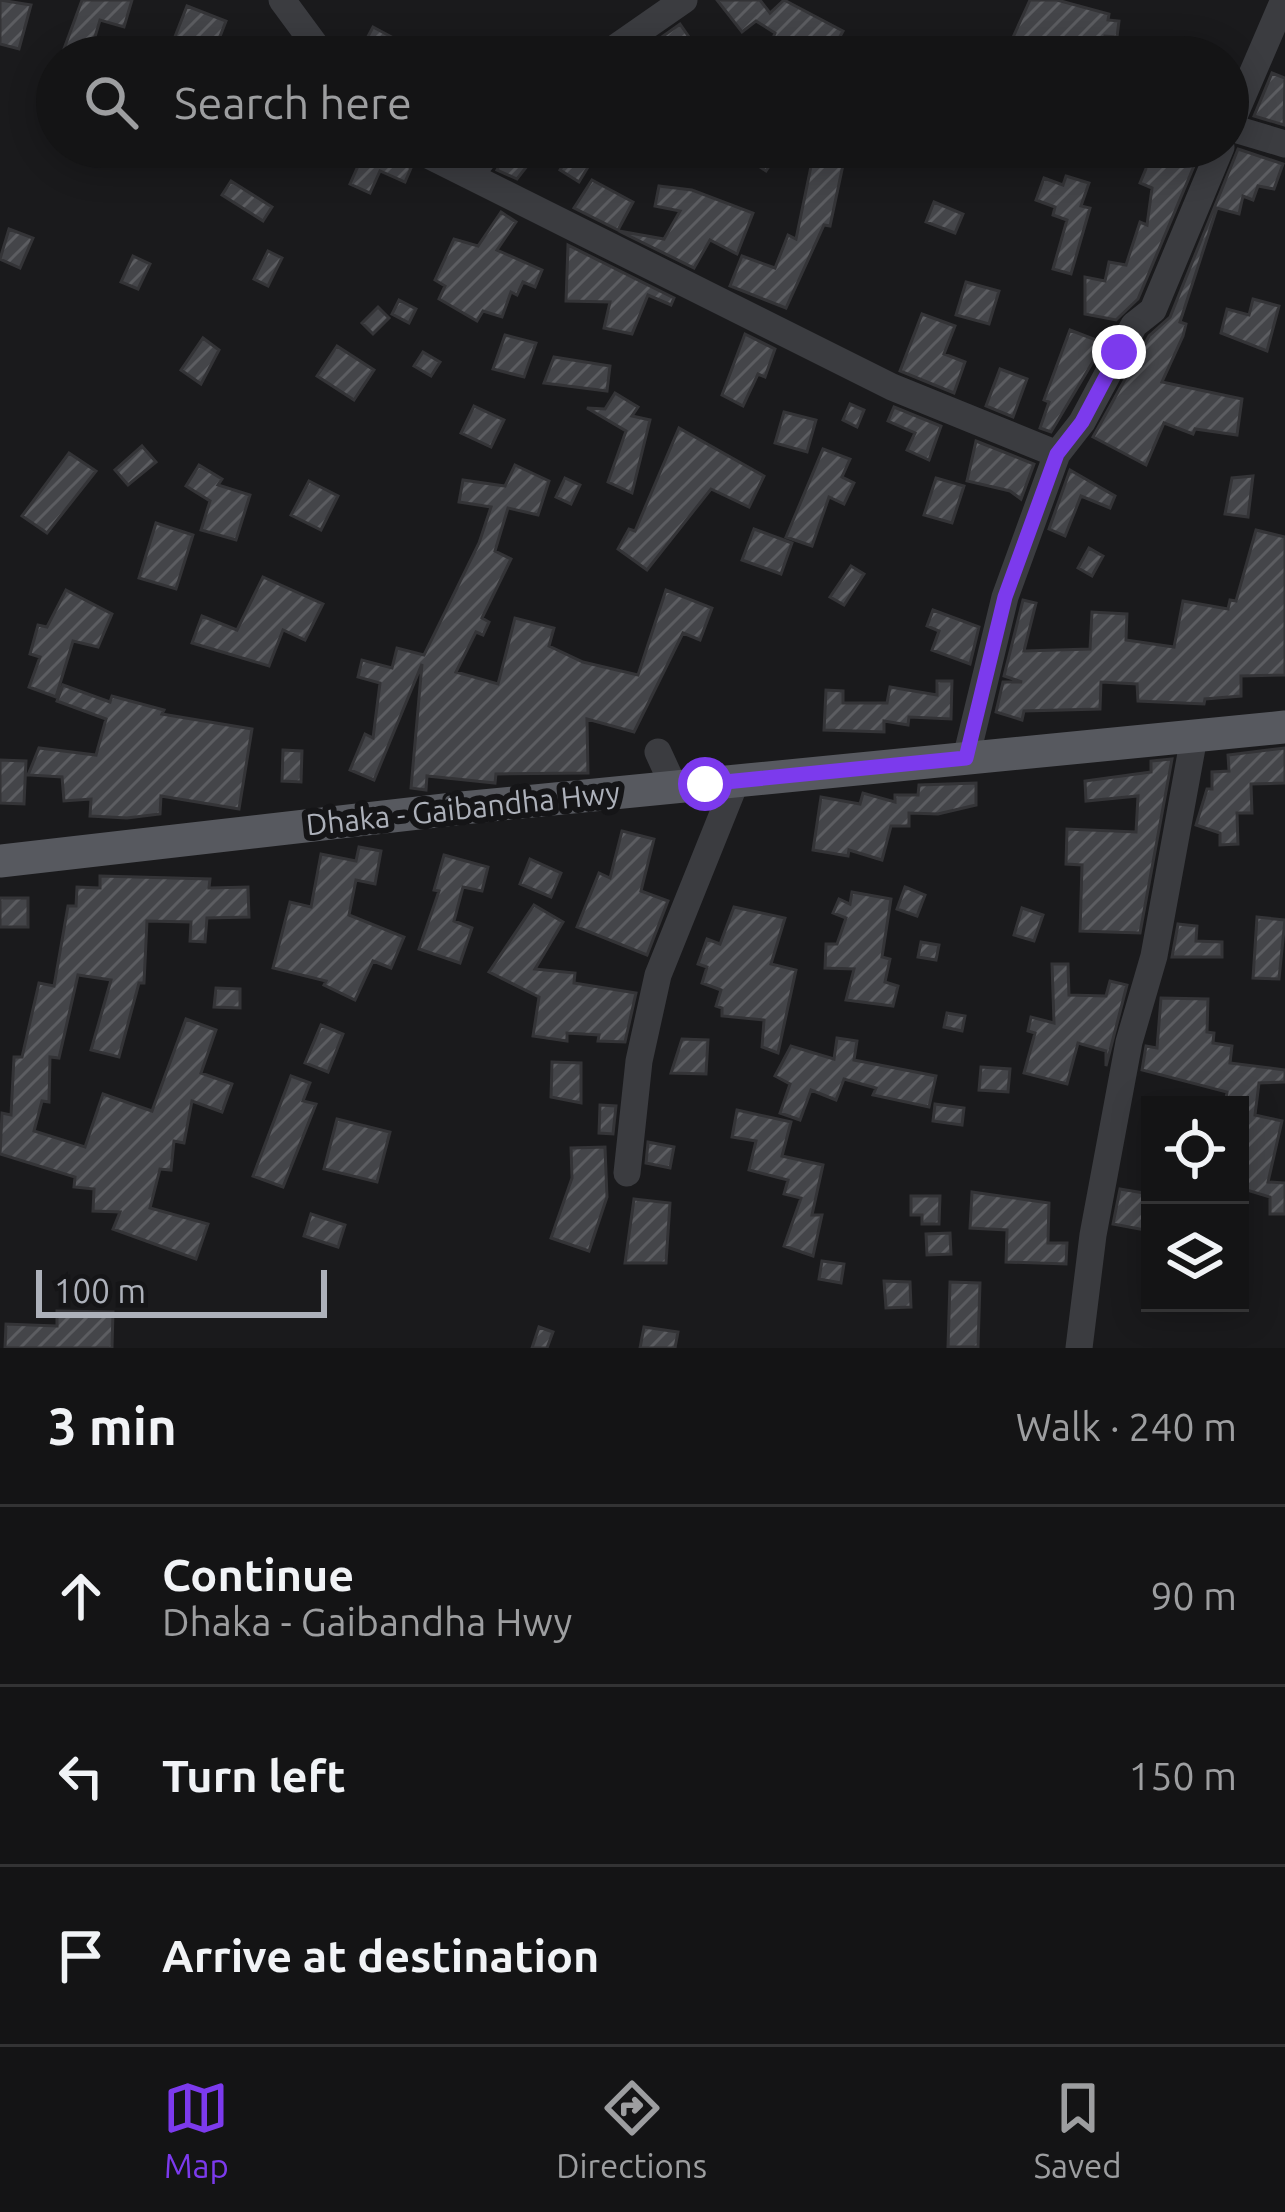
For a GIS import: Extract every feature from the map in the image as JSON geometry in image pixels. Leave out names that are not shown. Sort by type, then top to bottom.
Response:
[{"type":"main road","name":"Dhaka - Gaibandha Hwy","points":[[0,861],[674,787],[1285,727]]},
{"type":"street","points":[[282,0],[309,36]]},
{"type":"street","points":[[632,36],[683,0]]},
{"type":"street","points":[[1249,80],[1283,2]]},
{"type":"street","points":[[1249,134],[1285,144]]},
{"type":"street","points":[[462,168],[603,245],[871,377],[1057,454]]},
{"type":"street","points":[[472,172],[475,168]]},
{"type":"street","points":[[966,758],[1005,597],[1057,454],[1082,422],[1134,325],[1153,310],[1212,168]]},
{"type":"street","points":[[1079,1348],[1097,1214],[1129,1042],[1154,956],[1194,737]]},
{"type":"street","points":[[658,752],[674,787]]},
{"type":"street","points":[[627,1173],[639,1061],[658,975],[736,781]]},
{"type":"building","points":[[0,0],[31,5],[19,49],[0,44]]},
{"type":"building","points":[[82,0],[132,0],[124,27],[100,20],[95,36],[69,36]]},
{"type":"building","points":[[717,0],[760,0],[770,13],[784,0],[843,31],[840,36],[774,36],[756,21],[742,32]]},
{"type":"building","points":[[1030,0],[1057,0],[1119,21],[1117,36],[1014,36]]},
{"type":"building","points":[[187,6],[226,21],[220,36],[175,36]]},
{"type":"building","points":[[680,24],[688,36],[663,36]]},
{"type":"building","points":[[373,27],[390,36],[368,36]]},
{"type":"building","points":[[1272,73],[1285,78],[1284,125],[1254,116]]},
{"type":"building","points":[[1249,153],[1283,164],[1274,189],[1258,186],[1253,200],[1243,196],[1239,214],[1217,208],[1180,322],[1186,324],[1183,336],[1162,382],[1242,399],[1237,435],[1195,429],[1193,434],[1164,423],[1146,465],[1093,437],[1149,336],[1170,317],[1230,168],[1249,168]]},
{"type":"building","points":[[357,168],[411,168],[405,182],[380,171],[370,193],[350,184]]},
{"type":"building","points":[[498,168],[526,168],[517,179]]},
{"type":"building","points":[[561,168],[587,168],[579,182]]},
{"type":"building","points":[[811,168],[842,168],[830,226],[824,225],[786,308],[730,286],[742,256],[775,268],[788,235],[796,239]]},
{"type":"building","points":[[1146,168],[1193,168],[1138,299],[1116,320],[1085,314],[1085,277],[1105,281],[1109,262],[1126,265],[1140,222],[1147,225],[1152,188],[1140,183]]},
{"type":"building","points":[[1066,176],[1089,183],[1081,206],[1090,208],[1071,274],[1053,269],[1067,220],[1053,215],[1055,207],[1036,200],[1044,178],[1063,185]]},
{"type":"building","points":[[592,180],[633,202],[618,230],[574,208]]},
{"type":"building","points":[[231,181],[272,207],[263,221],[222,195]]},
{"type":"building","points":[[659,186],[692,190],[753,213],[737,254],[710,240],[694,268],[619,231],[664,239],[680,211],[655,206]]},
{"type":"building","points":[[934,202],[963,214],[955,233],[926,222]]},
{"type":"building","points":[[501,212],[516,222],[497,250],[542,270],[535,287],[523,282],[517,295],[511,292],[502,317],[483,311],[477,321],[439,299],[445,286],[435,280],[454,239],[478,246]]},
{"type":"building","points":[[9,229],[33,238],[20,268],[0,259]]},
{"type":"building","points":[[568,245],[674,298],[671,305],[648,295],[632,334],[604,328],[610,302],[566,301]]},
{"type":"building","points":[[268,251],[282,258],[268,286],[254,279]]},
{"type":"building","points":[[133,256],[150,264],[138,289],[121,282]]},
{"type":"building","points":[[966,282],[999,291],[989,324],[956,315]]},
{"type":"building","points":[[1253,299],[1279,306],[1267,351],[1221,333],[1227,309],[1249,315]]},
{"type":"building","points":[[399,300],[416,309],[409,323],[392,314]]},
{"type":"building","points":[[378,307],[389,318],[373,334],[362,323]]},
{"type":"building","points":[[922,314],[955,326],[944,354],[965,362],[954,393],[900,371]]},
{"type":"building","points":[[1070,330],[1104,343],[1051,432],[1040,428],[1049,402],[1044,400]]},
{"type":"building","points":[[745,334],[775,349],[765,377],[758,374],[743,406],[722,395]]},
{"type":"building","points":[[505,335],[536,343],[524,377],[493,369]]},
{"type":"building","points":[[203,338],[219,350],[201,384],[181,370]]},
{"type":"building","points":[[337,346],[374,370],[354,400],[317,376]]},
{"type":"building","points":[[423,352],[440,362],[431,376],[414,366]]},
{"type":"building","points":[[554,357],[610,366],[607,391],[544,383]]},
{"type":"building","points":[[1000,369],[1027,379],[1013,417],[986,406]]},
{"type":"building","points":[[615,393],[638,407],[632,416],[650,420],[632,493],[608,482],[626,431],[587,408],[605,409]]},
{"type":"building","points":[[850,404],[864,410],[857,427],[843,420]]},
{"type":"building","points":[[474,406],[504,420],[491,447],[461,433]]},
{"type":"building","points":[[894,407],[941,426],[929,460],[907,450],[915,433],[888,421]]},
{"type":"building","points":[[784,412],[816,420],[807,452],[775,443]]},
{"type":"building","points":[[679,428],[764,476],[749,507],[711,489],[647,570],[618,549],[629,529],[635,531]]},
{"type":"building","points":[[976,441],[1034,464],[1021,499],[1010,491],[967,481]]},
{"type":"building","points":[[142,446],[156,462],[128,485],[115,470]]},
{"type":"building","points":[[823,449],[850,459],[842,477],[854,483],[844,504],[829,497],[812,546],[786,537]]},
{"type":"building","points":[[69,453],[96,471],[47,533],[22,516]]},
{"type":"building","points":[[199,465],[222,479],[218,485],[250,495],[236,540],[201,530],[210,501],[186,486]]},
{"type":"building","points":[[515,465],[549,481],[538,515],[508,508],[495,551],[511,559],[482,618],[489,622],[483,635],[476,632],[456,672],[498,684],[515,618],[554,628],[549,646],[583,662],[638,675],[666,590],[712,608],[700,640],[683,633],[634,732],[587,719],[588,773],[496,774],[495,783],[427,776],[426,790],[411,788],[422,664],[374,780],[350,770],[365,734],[373,738],[380,683],[358,677],[362,660],[392,668],[397,648],[424,655],[479,543],[491,507],[459,502],[463,480],[505,486]]},
{"type":"building","points":[[1070,470],[1115,496],[1110,508],[1081,496],[1065,536],[1049,529]]},
{"type":"building","points":[[1253,476],[1248,517],[1225,514],[1232,478]]},
{"type":"building","points":[[565,478],[580,485],[571,504],[556,497]]},
{"type":"building","points":[[936,478],[964,486],[952,523],[924,515]]},
{"type":"building","points":[[309,481],[338,496],[321,530],[291,515]]},
{"type":"building","points":[[156,523],[193,535],[176,589],[139,578]]},
{"type":"building","points":[[754,529],[792,543],[781,574],[742,560]]},
{"type":"building","points":[[1256,530],[1285,537],[1285,675],[1241,676],[1241,696],[1205,699],[1204,704],[1138,701],[1137,684],[1101,682],[1100,709],[1024,711],[1022,720],[996,712],[1003,682],[1022,682],[1004,676],[1023,600],[1036,603],[1024,651],[1090,649],[1092,612],[1127,614],[1126,640],[1174,647],[1183,601],[1228,609],[1230,600],[1236,601]]},
{"type":"building","points":[[1089,548],[1103,556],[1092,576],[1078,568]]},
{"type":"building","points":[[851,566],[864,574],[844,605],[830,597]]},
{"type":"building","points":[[263,577],[323,604],[305,640],[283,630],[269,666],[192,643],[202,616],[237,630]]},
{"type":"building","points":[[66,590],[112,614],[98,647],[73,641],[56,697],[29,687],[40,657],[30,654],[38,625],[47,627]]},
{"type":"building","points":[[933,610],[979,627],[970,664],[932,650],[939,631],[927,626]]},
{"type":"building","points":[[937,681],[952,681],[951,719],[909,717],[908,725],[884,721],[884,732],[824,730],[826,690],[843,691],[843,703],[887,703],[890,687],[937,695]]},
{"type":"building","points":[[63,685],[110,702],[112,696],[164,710],[162,714],[252,729],[239,809],[161,796],[160,814],[127,818],[90,816],[91,799],[64,801],[62,777],[28,775],[39,748],[96,755],[106,719],[57,701]]},
{"type":"building","points":[[1285,748],[1285,783],[1251,784],[1252,813],[1237,813],[1238,844],[1220,845],[1220,833],[1196,825],[1207,789],[1212,789],[1212,772],[1229,771],[1228,755]]},
{"type":"building","points":[[283,750],[302,751],[301,782],[282,781]]},
{"type":"building","points":[[1172,759],[1140,933],[1080,931],[1082,865],[1066,864],[1067,829],[1136,832],[1138,796],[1086,801],[1085,781],[1151,772],[1151,761]]},
{"type":"building","points":[[0,760],[26,761],[24,804],[0,803]]},
{"type":"building","points":[[976,783],[976,805],[938,814],[909,813],[909,826],[891,826],[882,860],[849,850],[848,856],[813,850],[821,797],[860,804],[863,793],[895,802],[895,795],[918,795],[919,785]]},
{"type":"building","points":[[622,831],[654,839],[641,891],[668,901],[647,955],[577,927],[599,873],[610,878]]},
{"type":"building","points":[[359,847],[381,851],[375,884],[356,880],[349,915],[404,937],[391,968],[373,961],[355,1000],[324,985],[326,981],[273,968],[290,902],[311,907],[321,854],[356,861]]},
{"type":"building","points":[[444,855],[488,867],[482,891],[463,887],[454,921],[472,928],[460,963],[419,949],[439,891],[434,890]]},
{"type":"building","points":[[530,859],[561,873],[551,897],[520,884]]},
{"type":"building","points":[[100,876],[210,879],[209,888],[248,887],[249,917],[207,918],[205,942],[190,941],[191,922],[147,921],[144,983],[139,983],[119,1057],[91,1050],[111,980],[78,975],[59,1058],[50,1057],[49,1102],[42,1101],[34,1131],[85,1147],[103,1094],[152,1111],[186,1019],[216,1030],[201,1073],[232,1084],[222,1112],[192,1101],[184,1143],[174,1141],[171,1170],[160,1169],[150,1208],[208,1224],[196,1259],[113,1229],[120,1212],[93,1211],[94,1189],[74,1187],[75,1177],[0,1154],[2,1113],[11,1115],[14,1057],[22,1057],[39,983],[54,986],[68,906],[76,906],[77,887],[100,888]]},
{"type":"building","points":[[905,887],[925,895],[917,916],[897,909]]},
{"type":"building","points":[[852,892],[891,899],[882,957],[890,959],[885,982],[898,986],[893,1006],[846,1000],[854,969],[825,968],[826,944],[837,944],[846,918],[833,913],[839,899],[850,904]]},
{"type":"building","points":[[0,898],[28,898],[28,927],[0,927]]},
{"type":"building","points":[[534,905],[563,922],[535,969],[575,973],[574,983],[636,993],[625,1042],[598,1041],[599,1035],[567,1033],[567,1041],[533,1036],[539,997],[489,972]]},
{"type":"building","points":[[734,907],[785,918],[771,964],[796,970],[778,1053],[762,1047],[764,1020],[722,1016],[722,1008],[716,1006],[721,990],[702,983],[707,967],[698,964],[707,939],[720,944]]},
{"type":"building","points":[[1022,908],[1043,915],[1034,941],[1014,935]]},
{"type":"building","points":[[1257,917],[1285,920],[1279,979],[1253,978]]},
{"type":"building","points":[[1178,924],[1197,926],[1196,941],[1222,942],[1222,957],[1172,957]]},
{"type":"building","points":[[921,942],[939,945],[936,960],[918,957]]},
{"type":"building","points":[[1052,964],[1068,964],[1069,995],[1106,996],[1110,981],[1127,985],[1106,1066],[1106,1051],[1078,1043],[1067,1084],[1024,1073],[1035,1033],[1028,1031],[1031,1017],[1054,1023]]},
{"type":"building","points":[[216,988],[240,989],[240,1008],[214,1007]]},
{"type":"building","points":[[1161,998],[1208,999],[1207,1032],[1214,1033],[1213,1043],[1232,1046],[1230,1063],[1285,1070],[1285,1082],[1259,1083],[1255,1115],[1282,1121],[1268,1182],[1285,1183],[1285,1214],[1270,1214],[1270,1197],[1249,1191],[1249,1096],[1226,1096],[1227,1092],[1142,1070],[1146,1046],[1157,1048]]},
{"type":"building","points":[[947,1013],[965,1016],[962,1031],[944,1027]]},
{"type":"building","points":[[321,1025],[343,1034],[328,1072],[305,1063]]},
{"type":"building","points":[[837,1038],[857,1041],[854,1060],[936,1076],[929,1107],[873,1095],[876,1088],[844,1079],[836,1100],[811,1090],[800,1120],[780,1113],[790,1084],[775,1076],[791,1046],[834,1059]]},
{"type":"building","points":[[682,1039],[708,1040],[706,1074],[671,1073]]},
{"type":"building","points":[[552,1062],[581,1063],[581,1103],[551,1097]]},
{"type":"building","points":[[981,1067],[1010,1069],[1008,1092],[979,1090]]},
{"type":"building","points":[[291,1076],[310,1083],[303,1101],[316,1104],[283,1187],[253,1176]]},
{"type":"building","points":[[935,1104],[964,1108],[962,1125],[933,1121]]},
{"type":"building","points":[[600,1105],[616,1106],[613,1134],[599,1133]]},
{"type":"building","points":[[737,1110],[791,1122],[782,1156],[823,1165],[812,1215],[822,1215],[813,1256],[784,1246],[801,1198],[784,1194],[788,1180],[749,1170],[756,1141],[732,1137]]},
{"type":"building","points":[[337,1119],[390,1132],[377,1182],[324,1169]]},
{"type":"building","points":[[648,1142],[674,1147],[670,1168],[646,1163]]},
{"type":"building","points":[[605,1147],[607,1197],[589,1251],[551,1238],[572,1178],[571,1148]]},
{"type":"building","points":[[1120,1189],[1141,1192],[1141,1229],[1113,1224]]},
{"type":"building","points":[[972,1192],[1049,1203],[1048,1243],[1067,1243],[1066,1264],[1006,1262],[1007,1230],[970,1228]]},
{"type":"building","points":[[911,1196],[940,1196],[939,1224],[922,1224],[922,1215],[911,1215]]},
{"type":"building","points":[[634,1199],[670,1203],[666,1263],[625,1263]]},
{"type":"building","points":[[311,1214],[345,1225],[338,1247],[304,1236]]},
{"type":"building","points":[[950,1233],[951,1254],[927,1255],[926,1234]]},
{"type":"building","points":[[822,1261],[844,1264],[841,1283],[819,1279]]},
{"type":"building","points":[[884,1281],[910,1282],[911,1307],[886,1308]]},
{"type":"building","points":[[950,1282],[980,1283],[978,1347],[948,1347]]},
{"type":"building","points":[[57,1311],[113,1312],[112,1348],[5,1348],[6,1324],[57,1326]]},
{"type":"building","points":[[539,1327],[553,1332],[547,1348],[532,1348]]},
{"type":"building","points":[[644,1327],[678,1332],[675,1348],[640,1348]]},
{"type":"route","points":[[705,784],[966,758],[1005,597],[1057,454],[1082,422],[1119,352]]}]
